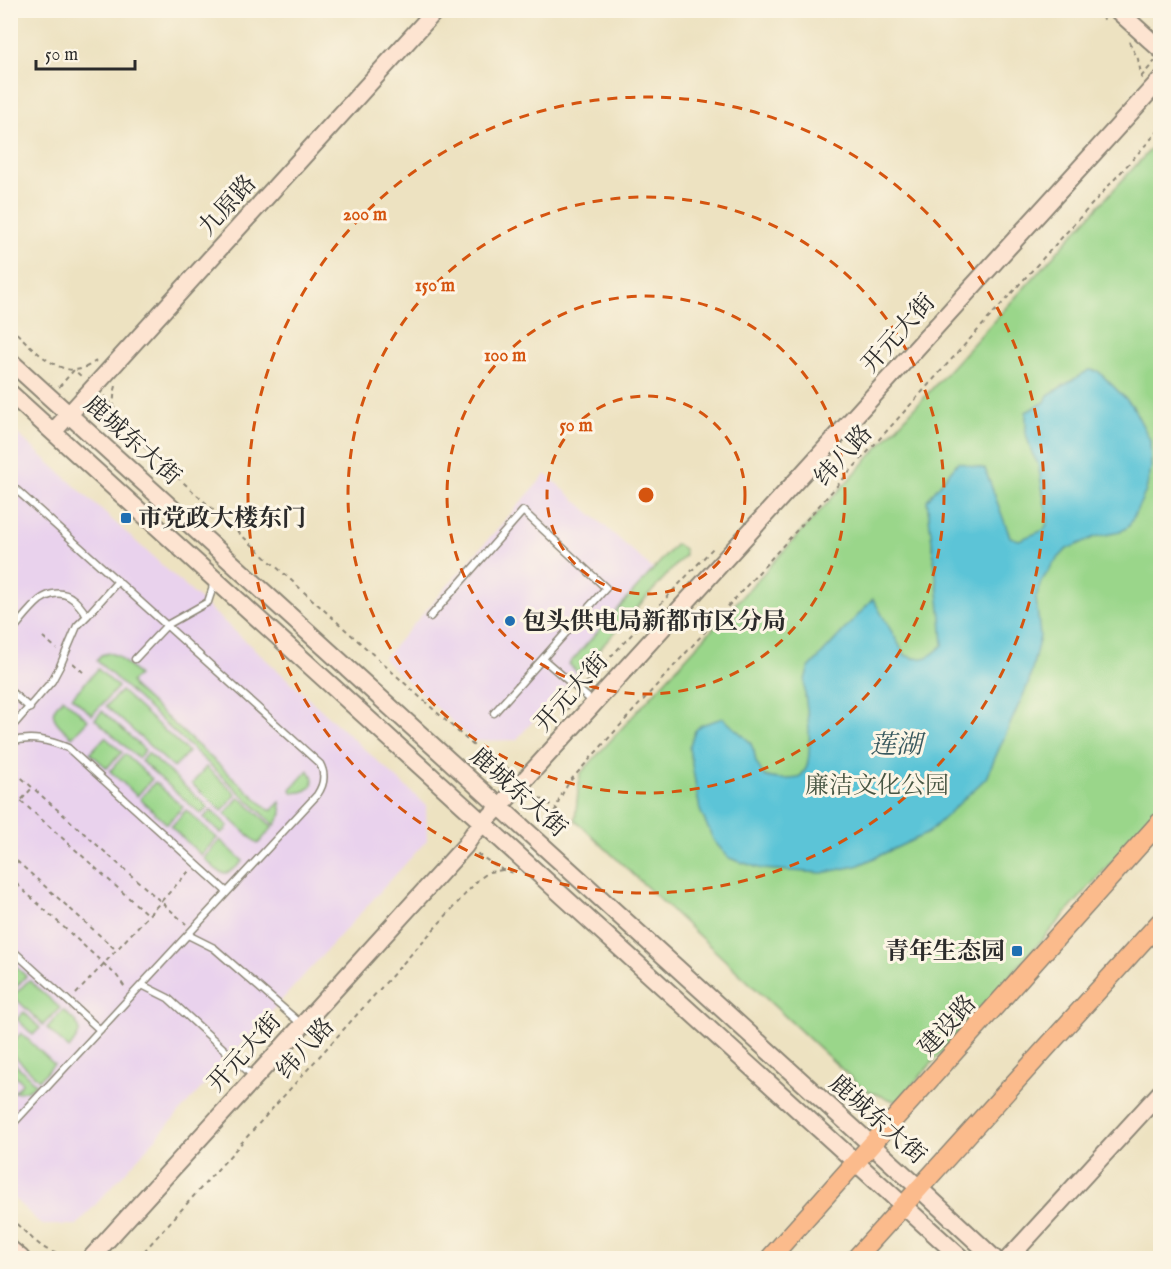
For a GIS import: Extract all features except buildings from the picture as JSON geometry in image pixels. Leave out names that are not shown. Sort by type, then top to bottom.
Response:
[{"type":"main road","name":"九原路","points":[[53,432],[436,10]]},
{"type":"main road","points":[[1114,18],[1161,49]]},
{"type":"main road","name":"开元大街","points":[[91,1258],[1161,80]]},
{"type":"main road","name":"鹿城东大街","points":[[10,362],[994,1258]]},
{"type":"main road","name":"鹿城东大街","points":[[10,393],[962,1258]]},
{"type":"main road","name":"建设路","points":[[770,1258],[1161,822]]},
{"type":"main road","points":[[856,1258],[1161,922]]},
{"type":"main road","points":[[1009,1258],[1161,1093]]},
{"type":"main road","points":[[10,1249],[21,1258]]},
{"type":"lane","points":[[10,484],[321,764],[324,773],[323,785],[317,795],[10,1127]]},
{"type":"lane","points":[[430,618],[523,511],[606,588],[494,713]]},
{"type":"lane","points":[[135,659],[167,625],[208,602],[214,578]]},
{"type":"lane","points":[[12,724],[30,708],[52,681],[77,626],[118,581]]},
{"type":"lane","points":[[10,633],[39,600],[46,596],[63,594],[74,599],[87,616]]},
{"type":"lane","points":[[543,659],[594,702]]},
{"type":"lane","points":[[10,691],[30,708]]},
{"type":"lane","points":[[10,741],[40,739],[68,748],[227,892]]},
{"type":"lane","points":[[188,935],[214,948],[301,1023],[298,1029]]},
{"type":"lane","points":[[10,948],[100,1030]]},
{"type":"lane","points":[[142,985],[168,998],[252,1076],[249,1083]]},
{"type":"path","points":[[1095,10],[1114,18]]},
{"type":"path","points":[[1126,39],[1138,58],[1141,77],[1161,55]]},
{"type":"path","name":"纬八路","points":[[557,808],[569,782],[1161,129]]},
{"type":"path","points":[[10,327],[52,363],[74,370]]},
{"type":"path","points":[[114,405],[117,420],[130,435],[496,766],[514,770]]},
{"type":"path","points":[[15,772],[186,924]]},
{"type":"path","points":[[10,813],[33,787]]},
{"type":"path","points":[[21,801],[148,915]]},
{"type":"path","points":[[10,855],[116,950]]},
{"type":"path","points":[[69,1002],[196,863]]},
{"type":"path","name":"纬八路","points":[[138,1258],[478,880],[489,872],[503,870]]},
{"type":"path","points":[[10,878],[117,976],[126,989]]},
{"type":"path","points":[[10,1218],[45,1249],[69,1254]]},
{"type":"path","points":[[64,1258],[69,1254]]},
{"type":"path","points":[[69,1254],[71,1258]]},
{"type":"shaded area","points":[[10,427],[426,805],[427,840],[77,1225],[42,1225],[11,1196]]},
{"type":"shaded area","points":[[546,474],[663,578],[516,740],[474,741],[383,659]]},
{"type":"green space","name":"廉洁文化公园","points":[[1160,139],[1160,808],[897,1102],[863,1089],[575,820],[580,774]]},
{"type":"green space","points":[[676,544],[684,549],[685,555],[578,673],[569,664]]},
{"type":"green space","points":[[109,653],[118,656],[138,675],[131,682],[133,687],[269,810],[280,802],[282,814],[275,825],[97,661],[101,655]]},
{"type":"green space","points":[[98,669],[118,687],[92,715],[72,697]]},
{"type":"green space","points":[[121,691],[188,752],[174,768],[106,706]]},
{"type":"green space","points":[[63,698],[88,720],[72,737],[59,725],[53,714],[55,707]]},
{"type":"green space","points":[[102,711],[145,750],[138,758],[95,719]]},
{"type":"green space","points":[[105,737],[122,752],[107,768],[90,753]]},
{"type":"green space","points":[[148,753],[208,807],[201,814],[141,761]]},
{"type":"green space","points":[[125,754],[152,779],[137,796],[110,771]]},
{"type":"green space","points":[[206,767],[236,794],[222,811],[192,784]]},
{"type":"green space","points":[[308,770],[313,780],[310,787],[302,792],[292,792],[291,789]]},
{"type":"green space","points":[[155,782],[183,807],[167,824],[140,799]]},
{"type":"green space","points":[[239,797],[273,827],[258,844],[225,814]]},
{"type":"green space","points":[[186,810],[217,838],[201,855],[171,827]]},
{"type":"green space","points":[[211,810],[228,826],[221,833],[204,818]]},
{"type":"green space","points":[[220,840],[243,861],[227,873],[219,871],[204,858]]},
{"type":"green space","points":[[11,962],[26,976],[10,993]]},
{"type":"green space","points":[[29,980],[60,1008],[43,1025],[13,996]]},
{"type":"green space","points":[[63,1010],[79,1028],[78,1036],[69,1049],[47,1028]]},
{"type":"green space","points":[[24,1012],[40,1028],[33,1035],[17,1019]]},
{"type":"green space","points":[[21,1033],[54,1064],[39,1080],[11,1053],[11,1045]]},
{"type":"green space","points":[[11,1060],[36,1084],[26,1091],[14,1092],[22,1082],[11,1071]]},
{"type":"water","name":"莲湖","points":[[1089,370],[1098,371],[1132,405],[1150,440],[1151,468],[1146,491],[1129,526],[1120,532],[1095,537],[1067,549],[1041,582],[1036,598],[1040,636],[1029,682],[986,778],[928,833],[857,866],[822,873],[762,869],[729,858],[714,841],[700,810],[689,748],[695,731],[701,725],[723,718],[750,742],[756,762],[764,776],[781,779],[799,778],[806,768],[809,753],[805,678],[809,668],[873,599],[905,655],[926,658],[943,645],[927,500],[958,462],[985,469],[1010,537],[1019,540],[1044,530],[1048,521],[1038,464],[1026,434],[1026,412],[1045,402],[1048,395]]},
{"type":"place","name":"市党政大楼东门","points":[[126,518]]},
{"type":"place","name":"包头供电局新都市区分局","points":[[510,621]]},
{"type":"place","name":"青年生态园","points":[[1017,951]]}]
